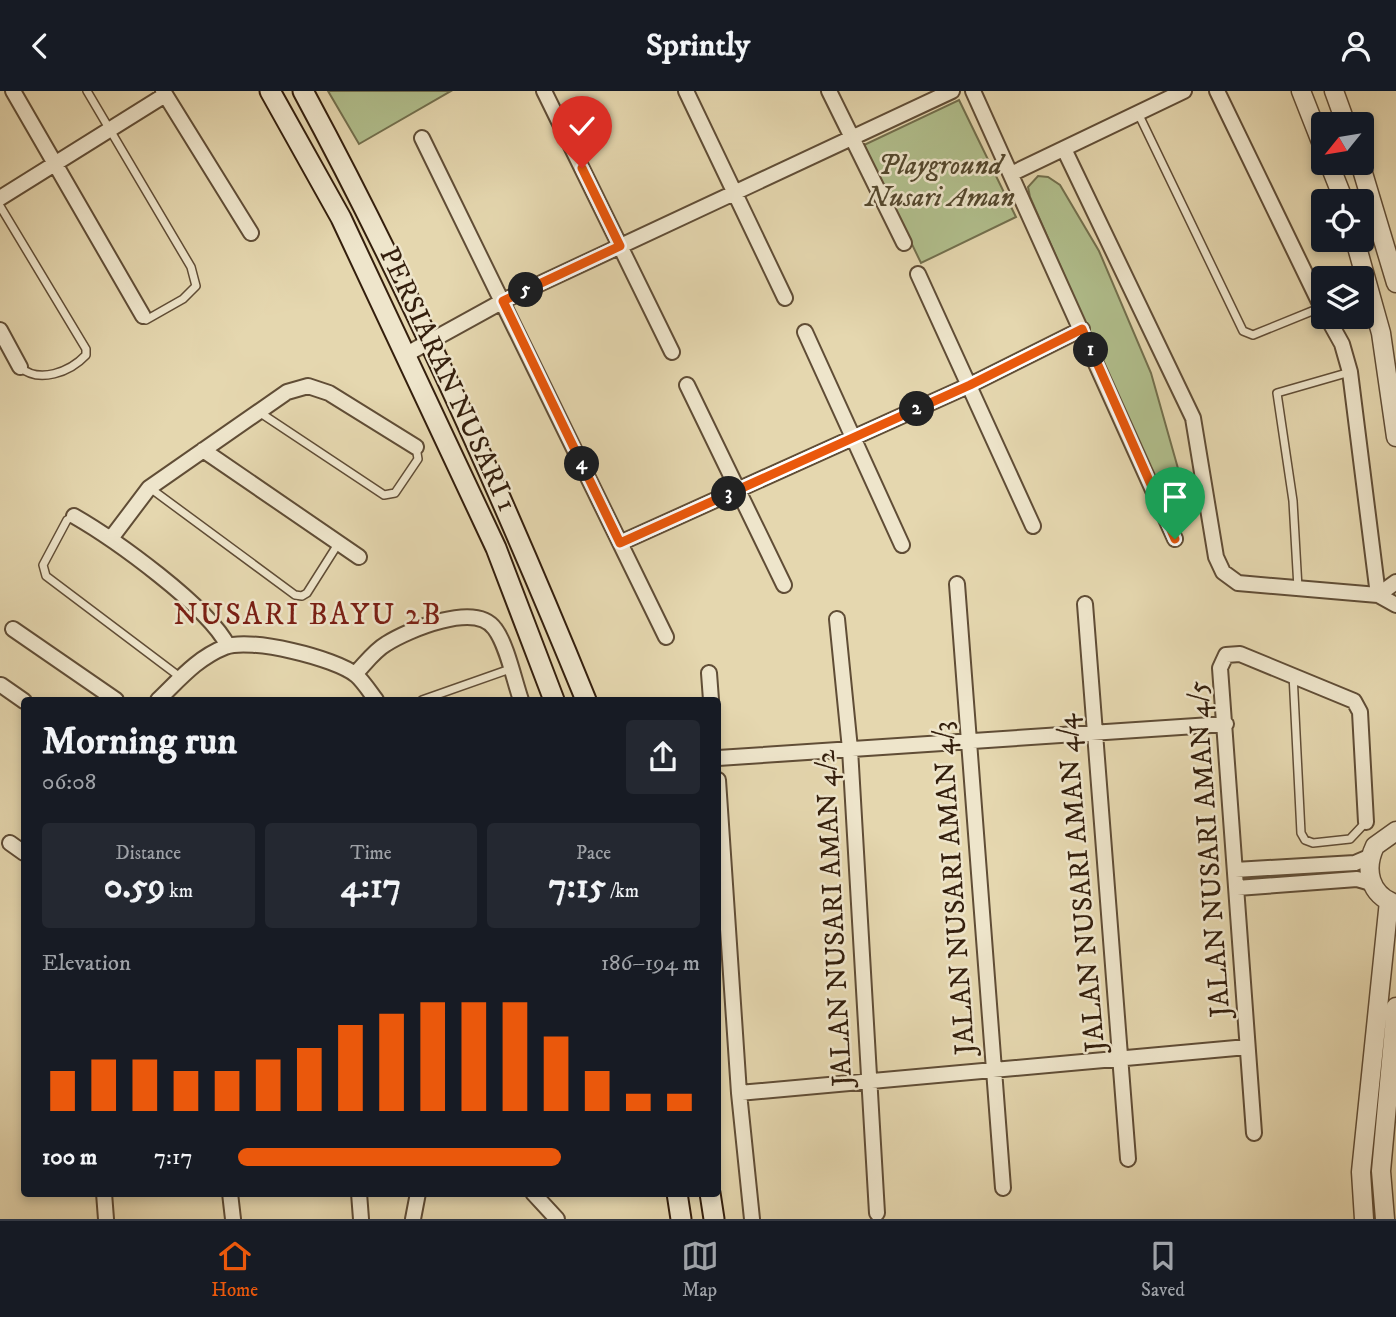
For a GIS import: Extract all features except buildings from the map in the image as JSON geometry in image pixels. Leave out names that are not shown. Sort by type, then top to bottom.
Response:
[{"type":"main road","name":"PERSIARAN NUSARI 1","points":[[270,91],[341,218],[496,548],[553,697]]},
{"type":"main road","name":"PERSIARAN NUSARI 1","points":[[303,91],[366,207],[432,341],[520,539],[585,697]]},
{"type":"main road","points":[[678,1197],[681,1219]]},
{"type":"main road","points":[[711,1197],[714,1219]]},
{"type":"street","points":[[13,91],[142,316]]},
{"type":"street","points":[[544,91],[671,352]]},
{"type":"street","points":[[686,91],[785,298]]},
{"type":"street","points":[[829,91],[904,243]]},
{"type":"street","points":[[405,355],[503,301],[951,91]]},
{"type":"street","points":[[973,91],[1175,539]]},
{"type":"street","points":[[1011,174],[1184,91]]},
{"type":"street","points":[[1217,91],[1311,284]]},
{"type":"street","points":[[1301,91],[1311,116]]},
{"type":"street","points":[[1334,91],[1342,112]]},
{"type":"street","points":[[0,198],[164,93],[251,233]]},
{"type":"street","points":[[422,138],[666,637]]},
{"type":"street","points":[[1063,149],[1194,418],[1216,557],[1223,572],[1238,583],[1378,595],[1396,605]]},
{"type":"street","points":[[1364,175],[1396,283]]},
{"type":"street","points":[[1358,252],[1381,333],[1396,437]]},
{"type":"street","points":[[918,274],[1033,526]]},
{"type":"street","points":[[620,543],[970,385],[1082,329]]},
{"type":"street","points":[[1334,329],[1342,344],[1350,372],[1378,595]]},
{"type":"street","points":[[0,330],[20,367]]},
{"type":"street","points":[[804,332],[902,545]]},
{"type":"street","points":[[111,537],[149,488],[287,392],[308,386],[329,393],[416,447]]},
{"type":"street","points":[[687,386],[784,585]]},
{"type":"street","points":[[203,450],[359,557]]},
{"type":"street","points":[[74,516],[111,537],[215,625],[228,646]]},
{"type":"street","points":[[1378,595],[1396,582]]},
{"type":"street","name":"JALAN NUSARI AMAN 4/3","points":[[957,585],[1003,1188]]},
{"type":"street","name":"JALAN NUSARI AMAN 4/4","points":[[1085,604],[1128,1159]]},
{"type":"street","points":[[355,674],[384,645],[416,628],[460,617],[479,617],[495,628],[520,697]]},
{"type":"street","name":"JALAN NUSARI AMAN 4/2","points":[[837,619],[850,749],[877,1213]]},
{"type":"street","points":[[13,629],[112,697]]},
{"type":"street","points":[[161,697],[194,664],[228,646],[259,645],[294,650],[355,674],[374,697]]},
{"type":"street","name":"JALAN NUSARI AMAN 4/5","points":[[1254,1133],[1220,668],[1226,655],[1240,654],[1293,674],[1349,697],[1358,706],[1366,822]]},
{"type":"street","points":[[709,673],[711,697]]},
{"type":"street","points":[[1,685],[21,699]]},
{"type":"street","points":[[721,758],[1226,724]]},
{"type":"street","points":[[1236,870],[1355,863],[1369,857],[1384,837],[1396,831]]},
{"type":"street","points":[[10,843],[21,851]]},
{"type":"street","points":[[1369,857],[1371,883]]},
{"type":"street","points":[[721,879],[723,931],[752,1219]]},
{"type":"street","points":[[1237,888],[1357,879],[1371,883],[1392,902],[1361,1172],[1364,1219]]},
{"type":"street","points":[[1385,1219],[1381,1171],[1396,1007]]},
{"type":"street","points":[[739,1093],[1247,1047]]},
{"type":"street","points":[[104,1197],[106,1219]]},
{"type":"street","points":[[230,1197],[233,1219]]},
{"type":"street","points":[[359,1197],[361,1219]]},
{"type":"street","points":[[413,1219],[417,1197]]},
{"type":"street","points":[[547,1200],[557,1219]]},
{"type":"lane","points":[[87,91],[191,267],[196,286],[168,309],[145,320],[142,316]]},
{"type":"lane","points":[[1138,112],[1242,331],[1253,335],[1311,315]]},
{"type":"lane","points":[[0,206],[86,349],[81,361],[50,375],[40,377],[29,374],[20,367]]},
{"type":"lane","points":[[1298,588],[1293,501],[1276,398],[1282,389],[1350,372]]},
{"type":"lane","points":[[258,412],[384,495],[395,493],[418,459],[416,447]]},
{"type":"lane","points":[[149,488],[295,595],[302,596],[307,593],[338,544]]},
{"type":"lane","points":[[74,516],[67,520],[43,565],[46,576],[180,677]]},
{"type":"lane","points":[[431,697],[510,669]]},
{"type":"lane","points":[[1293,674],[1301,833],[1305,840],[1313,843],[1350,839],[1366,822]]},
{"type":"green space","points":[[328,91],[451,91],[359,144]]},
{"type":"green space","name":"Playground Nusari Aman","points":[[959,100],[1016,217],[921,263],[864,145]]},
{"type":"green space","points":[[1038,176],[1048,177],[1060,185],[1099,251],[1151,373],[1181,479],[1166,497],[1155,482],[1030,197],[1028,187]]},
{"type":"district","name":"NUSARI BAYU 2B","points":[[308,615]]},
{"type":"route","points":[[582,168],[620,246],[503,301],[620,543],[970,385],[1082,329],[1175,539]]}]
